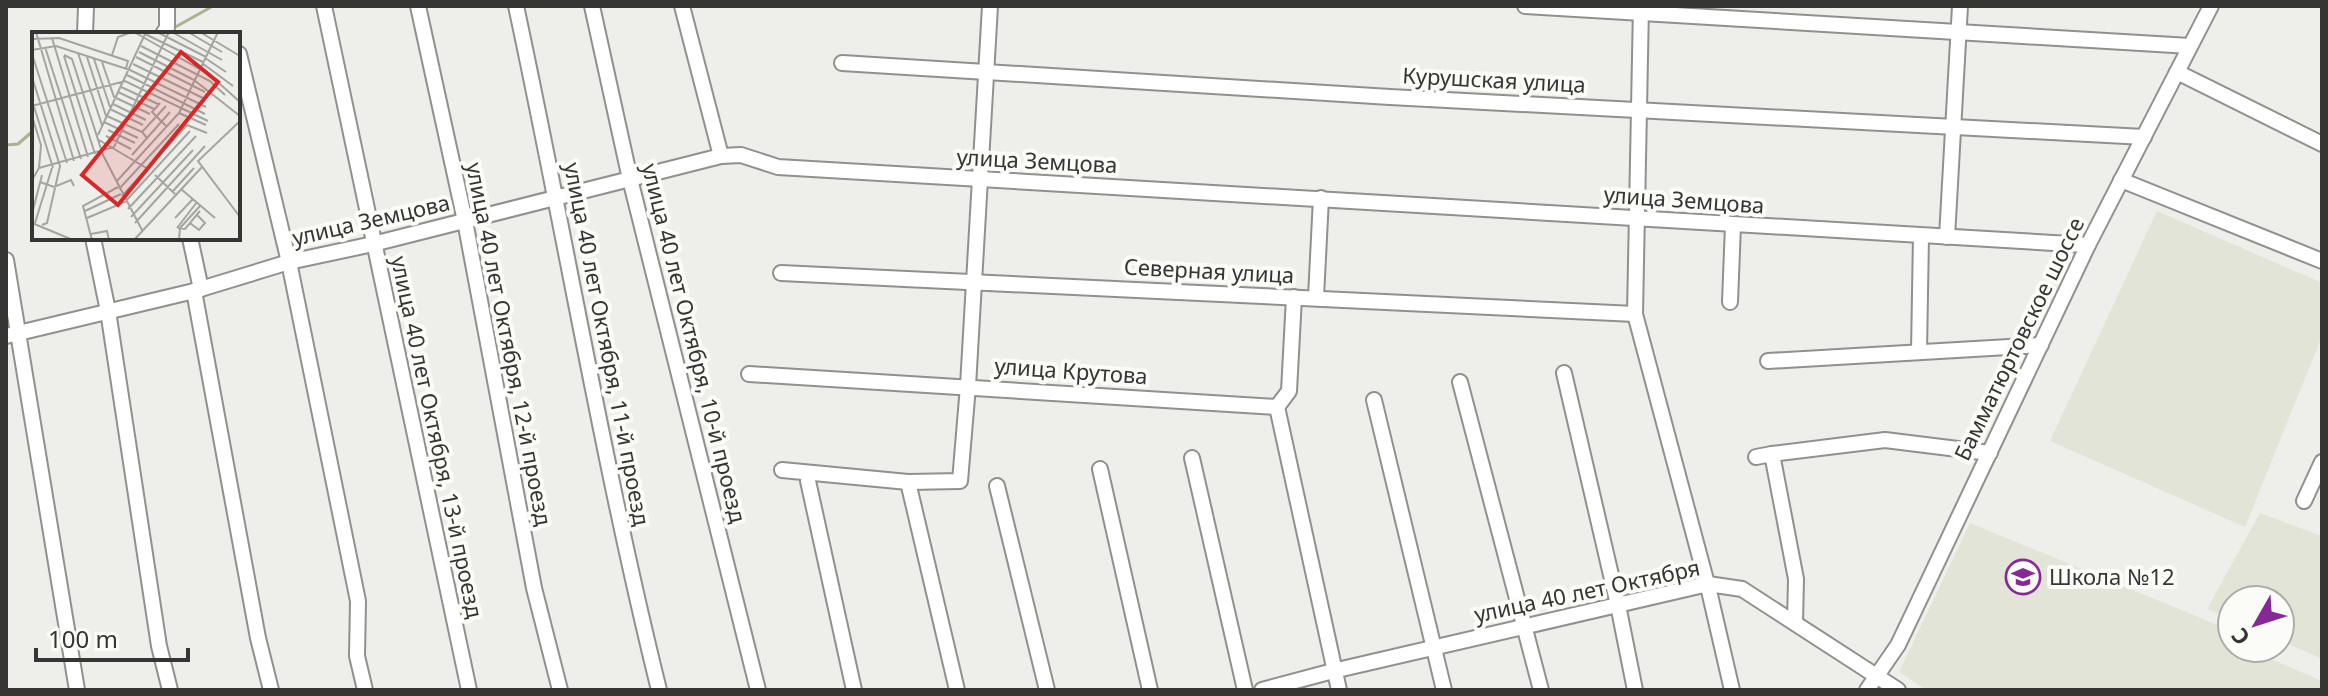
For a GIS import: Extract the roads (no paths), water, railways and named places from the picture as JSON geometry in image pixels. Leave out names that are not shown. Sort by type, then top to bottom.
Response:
[{"type":"street","points":[[85,32],[86,6]]},
{"type":"street","points":[[164,32],[167,6]]},
{"type":"street","name":"улица 40 лет Октября, 13-й проезд","points":[[324,6],[469,690]]},
{"type":"street","name":"улица 40 лет Октября, 12-й проезд","points":[[418,6],[465,221],[534,588],[560,690]]},
{"type":"street","name":"улица 40 лет Октября, 11-й проезд","points":[[516,6],[557,197],[626,556],[659,690]]},
{"type":"street","name":"улица 40 лет Октября, 10-й проезд","points":[[592,6],[630,179],[758,690]]},
{"type":"street","points":[[682,6],[721,156]]},
{"type":"street","points":[[782,470],[908,482],[960,481],[990,6]]},
{"type":"street","points":[[1525,6],[1641,10],[2190,46]]},
{"type":"street","points":[[1947,237],[1960,6]]},
{"type":"street","name":"Бамматюртовское шоссе","points":[[1867,690],[1898,645],[2088,245],[2211,6]]},
{"type":"street","points":[[1641,10],[1635,314],[1708,584],[1732,690]]},
{"type":"street","points":[[240,58],[289,262],[358,601],[357,656],[365,690]]},
{"type":"street","name":"Курушская улица","points":[[842,63],[1390,97],[2144,137]]},
{"type":"street","points":[[2177,72],[2322,144]]},
{"type":"street","name":"улица Земцова","points":[[12,335],[197,290],[289,262],[373,244],[721,156],[741,155],[778,167],[2088,245]]},
{"type":"street","points":[[2121,180],[2322,261]]},
{"type":"street","points":[[1316,297],[1321,198]]},
{"type":"street","points":[[1730,302],[1733,225]]},
{"type":"street","points":[[1919,352],[1921,236]]},
{"type":"street","points":[[93,240],[108,311],[159,646],[170,690]]},
{"type":"street","points":[[190,240],[258,638],[271,690]]},
{"type":"street","points":[[6,260],[12,335],[41,459],[77,690]]},
{"type":"street","name":"Северная улица","points":[[781,273],[1635,314]]},
{"type":"street","points":[[1294,297],[1289,391],[1277,407],[1339,690]]},
{"type":"street","points":[[1768,361],[2041,345]]},
{"type":"street","points":[[1564,373],[1635,690]]},
{"type":"street","name":"улица Крутова","points":[[749,374],[1277,407]]},
{"type":"street","points":[[1460,382],[1541,690]]},
{"type":"street","points":[[1374,400],[1444,690]]},
{"type":"street","points":[[1756,457],[1885,440],[1990,453]]},
{"type":"street","points":[[1772,454],[1796,579],[1795,623]]},
{"type":"street","points":[[1192,458],[1245,690]]},
{"type":"street","points":[[2304,501],[2322,462]]},
{"type":"street","points":[[1100,469],[1150,690]]},
{"type":"street","points":[[808,481],[854,690]]},
{"type":"street","points":[[908,482],[957,690]]},
{"type":"street","points":[[997,486],[1047,690]]},
{"type":"street","name":"улица 40 лет Октября","points":[[1262,690],[1708,584],[1742,589],[1898,690]]},
{"type":"waterway","points":[[170,30],[213,6]]},
{"type":"waterway","points":[[6,145],[18,144],[32,132]]},
{"type":"place","name":"Школа №12","points":[[2023,577]]}]
